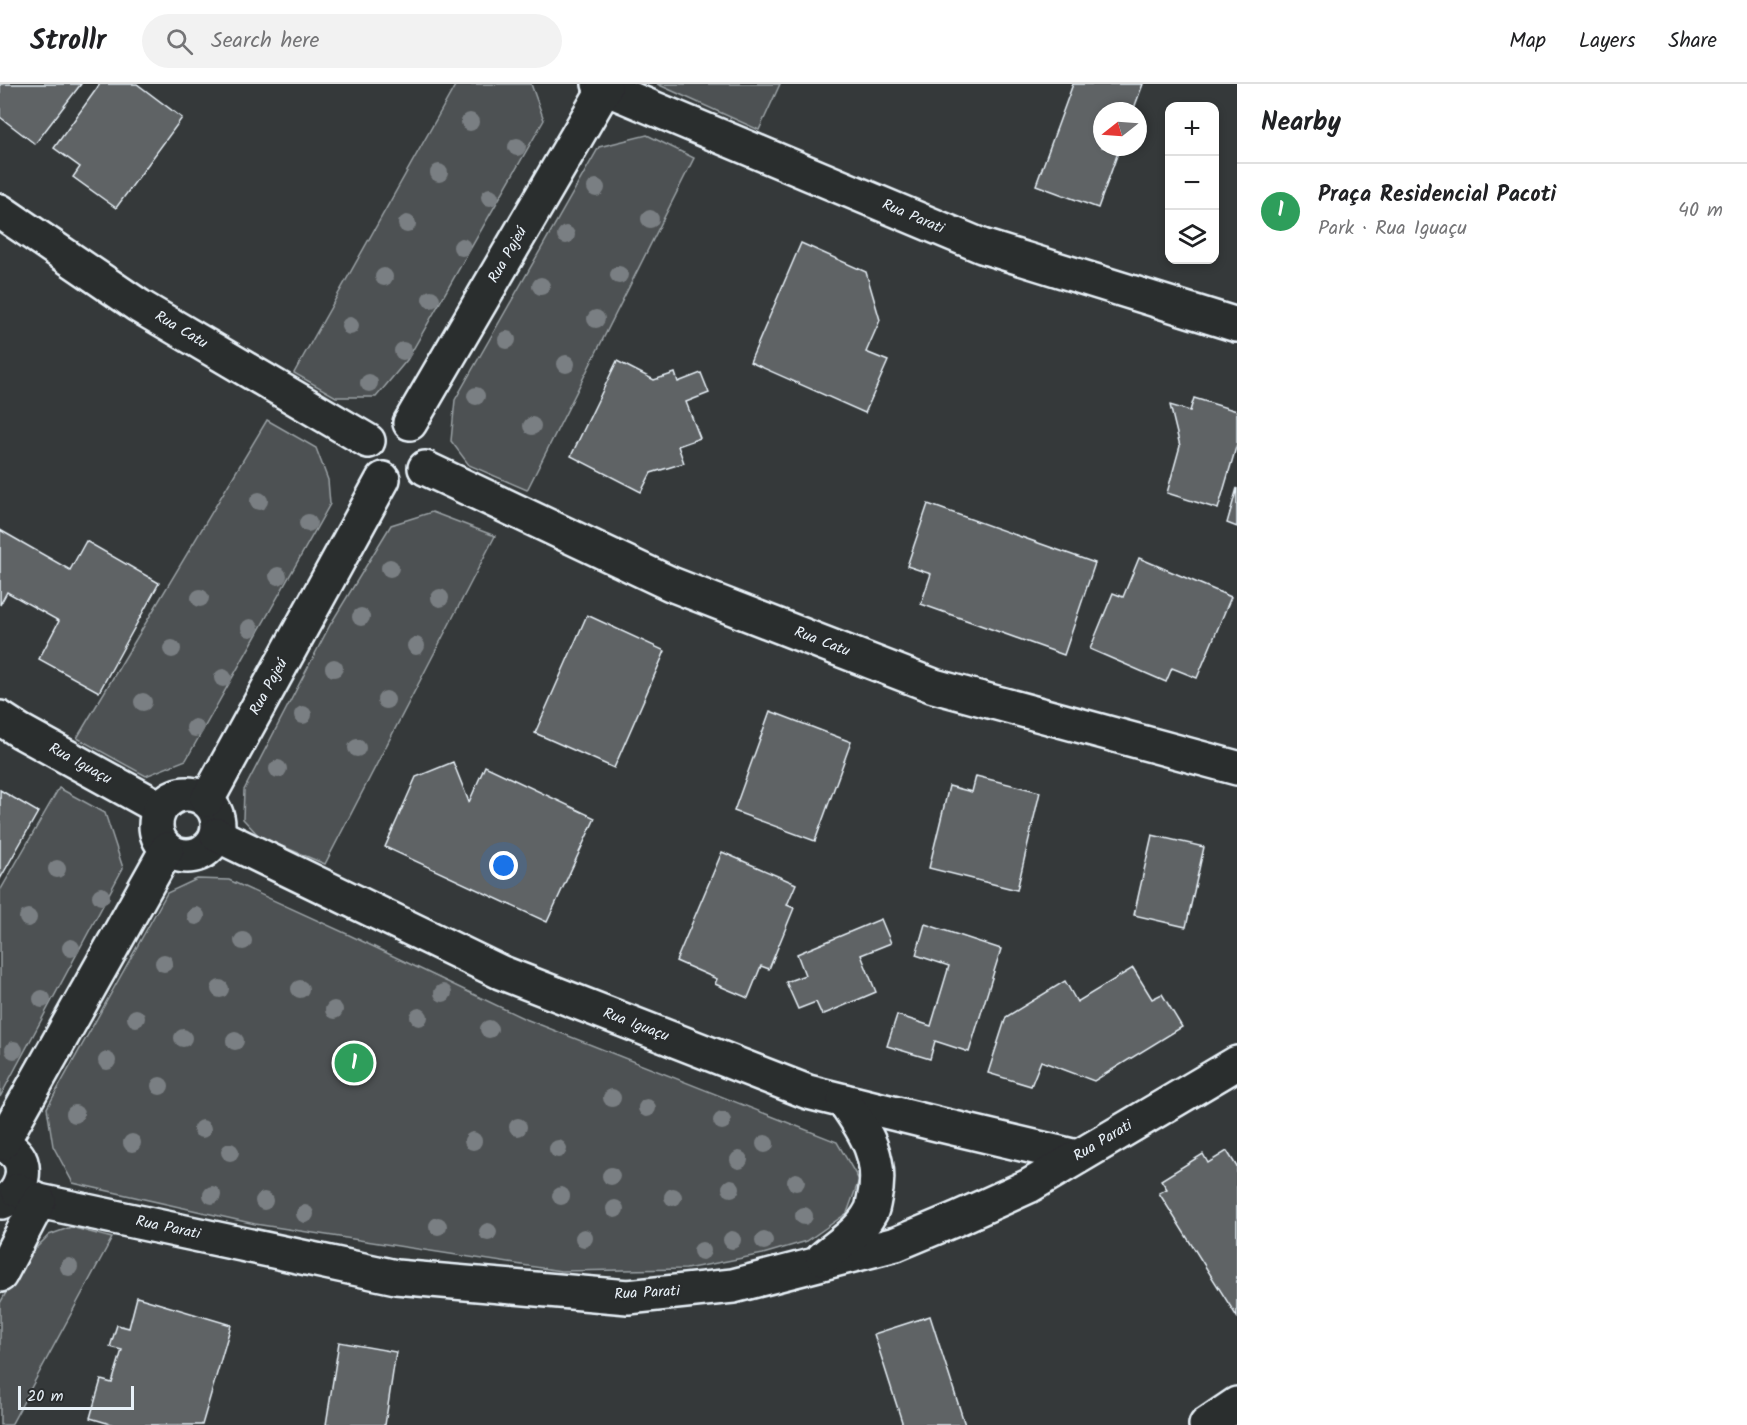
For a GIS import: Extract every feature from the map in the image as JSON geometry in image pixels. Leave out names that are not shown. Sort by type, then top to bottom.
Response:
[{"type":"street","name":"Rua Parati","points":[[602,86],[982,246],[1237,325]]},
{"type":"street","name":"Rua Pajeú","points":[[410,423],[602,86]]},
{"type":"street","name":"Rua Catu","points":[[0,210],[140,306],[368,441]]},
{"type":"street","points":[[394,420],[410,423],[422,431],[428,442],[429,455],[425,468],[417,477],[406,482],[394,483],[383,479],[372,469],[367,455],[368,441],[378,427],[394,420]]},
{"type":"street","name":"Rua Catu","points":[[425,468],[671,584],[934,686],[1237,768]]},
{"type":"street","name":"Rua Pajeú","points":[[207,800],[383,479]]},
{"type":"street","name":"Rua Iguaçu","points":[[0,718],[160,808]]},
{"type":"street","points":[[191,793],[207,800],[215,811],[218,822],[217,835],[209,848],[196,855],[181,856],[167,849],[158,837],[155,822],[160,808],[173,796],[191,793]]},
{"type":"street","name":"Rua Iguaçu","points":[[217,835],[500,972],[808,1092],[1077,1156]]},
{"type":"street","points":[[0,1275],[22,1177],[21,1162],[14,1151],[1,1143],[167,849]]},
{"type":"street","name":"Rua Parati","points":[[19,1198],[396,1277],[628,1297],[732,1286],[896,1244],[1029,1186],[1237,1063]]},
{"type":"street","points":[[814,1264],[860,1226],[871,1212],[878,1186],[875,1156],[864,1130],[844,1101]]},
{"type":"street","points":[[1206,1425],[1237,1404]]},
{"type":"shaded area","points":[[456,84],[531,84],[544,120],[407,360],[376,397],[336,397],[294,373]]},
{"type":"shaded area","points":[[657,84],[780,84],[759,130]]},
{"type":"shaded area","points":[[647,135],[694,158],[527,490],[469,465],[451,441],[455,400],[599,147]]},
{"type":"shaded area","points":[[267,420],[316,448],[328,480],[330,504],[186,760],[146,776],[77,738]]},
{"type":"shaded area","points":[[432,512],[495,536],[325,864],[260,837],[243,819],[244,790],[330,625],[391,525]]},
{"type":"shaded area","points":[[59,788],[105,813],[123,868],[0,1097],[0,891]]},
{"type":"shaded area","points":[[197,879],[229,880],[523,1018],[837,1142],[859,1180],[847,1213],[807,1241],[763,1254],[686,1269],[561,1271],[255,1224],[73,1183],[53,1146],[47,1108],[167,893]]},
{"type":"shaded area","points":[[71,1227],[112,1238],[11,1425],[0,1425],[0,1303],[26,1258],[49,1235]]},
{"type":"building","points":[[0,84],[81,84],[35,144],[0,117]]},
{"type":"building","points":[[100,84],[137,84],[182,118],[116,208],[73,177],[80,167],[54,148]]},
{"type":"building","points":[[1073,84],[1143,84],[1136,102],[1093,102],[1093,156],[1117,156],[1098,208],[1036,185]]},
{"type":"building","points":[[801,243],[866,272],[880,320],[866,352],[888,361],[865,413],[750,362]]},
{"type":"building","points":[[617,361],[654,380],[675,373],[678,382],[701,373],[709,393],[686,402],[700,438],[678,446],[684,463],[651,473],[641,492],[571,456]]},
{"type":"building","points":[[1194,398],[1237,411],[1237,444],[1218,509],[1167,493],[1180,446],[1170,405],[1190,411]]},
{"type":"building","points":[[1237,488],[1237,527],[1227,523]]},
{"type":"building","points":[[928,504],[1095,563],[1064,655],[921,604],[931,574],[907,566]]},
{"type":"building","points":[[0,530],[70,570],[86,541],[159,583],[99,692],[39,659],[59,621],[7,592],[0,605]]},
{"type":"building","points":[[1139,558],[1231,597],[1197,678],[1172,668],[1166,682],[1090,649],[1113,593],[1123,597]]},
{"type":"building","points":[[587,615],[665,651],[614,768],[535,733]]},
{"type":"building","points":[[770,711],[851,742],[815,841],[734,811]]},
{"type":"building","points":[[453,762],[469,802],[485,766],[595,818],[547,922],[385,847],[416,777]]},
{"type":"building","points":[[976,776],[1040,792],[1017,890],[929,868],[949,786],[972,792]]},
{"type":"building","points":[[0,790],[38,812],[0,879]]},
{"type":"building","points":[[1152,835],[1204,847],[1186,927],[1134,915]]},
{"type":"building","points":[[722,852],[796,884],[787,905],[794,908],[769,969],[761,966],[748,998],[715,984],[717,979],[676,961]]},
{"type":"building","points":[[881,919],[891,943],[861,955],[876,992],[822,1015],[816,1002],[798,1009],[786,982],[805,975],[797,954]]},
{"type":"building","points":[[925,924],[1001,949],[969,1052],[935,1041],[930,1059],[887,1046],[897,1015],[931,1026],[949,966],[916,955]]},
{"type":"building","points":[[1133,968],[1152,999],[1162,994],[1182,1027],[1094,1081],[1041,1061],[1031,1086],[988,1073],[1006,1017],[1065,981],[1077,1002]]},
{"type":"building","points":[[1227,1151],[1237,1167],[1237,1317],[1159,1193],[1167,1189],[1161,1180],[1203,1154],[1208,1163]]},
{"type":"building","points":[[137,1297],[231,1325],[202,1425],[114,1425],[90,1418],[101,1380],[112,1383],[122,1350],[110,1347],[117,1325],[129,1328]]},
{"type":"building","points":[[930,1316],[965,1425],[903,1425],[874,1334]]},
{"type":"building","points":[[339,1342],[396,1352],[385,1425],[326,1425]]},
{"type":"place","name":"Praça Residencial Pacoti","points":[[354,1063]]}]
